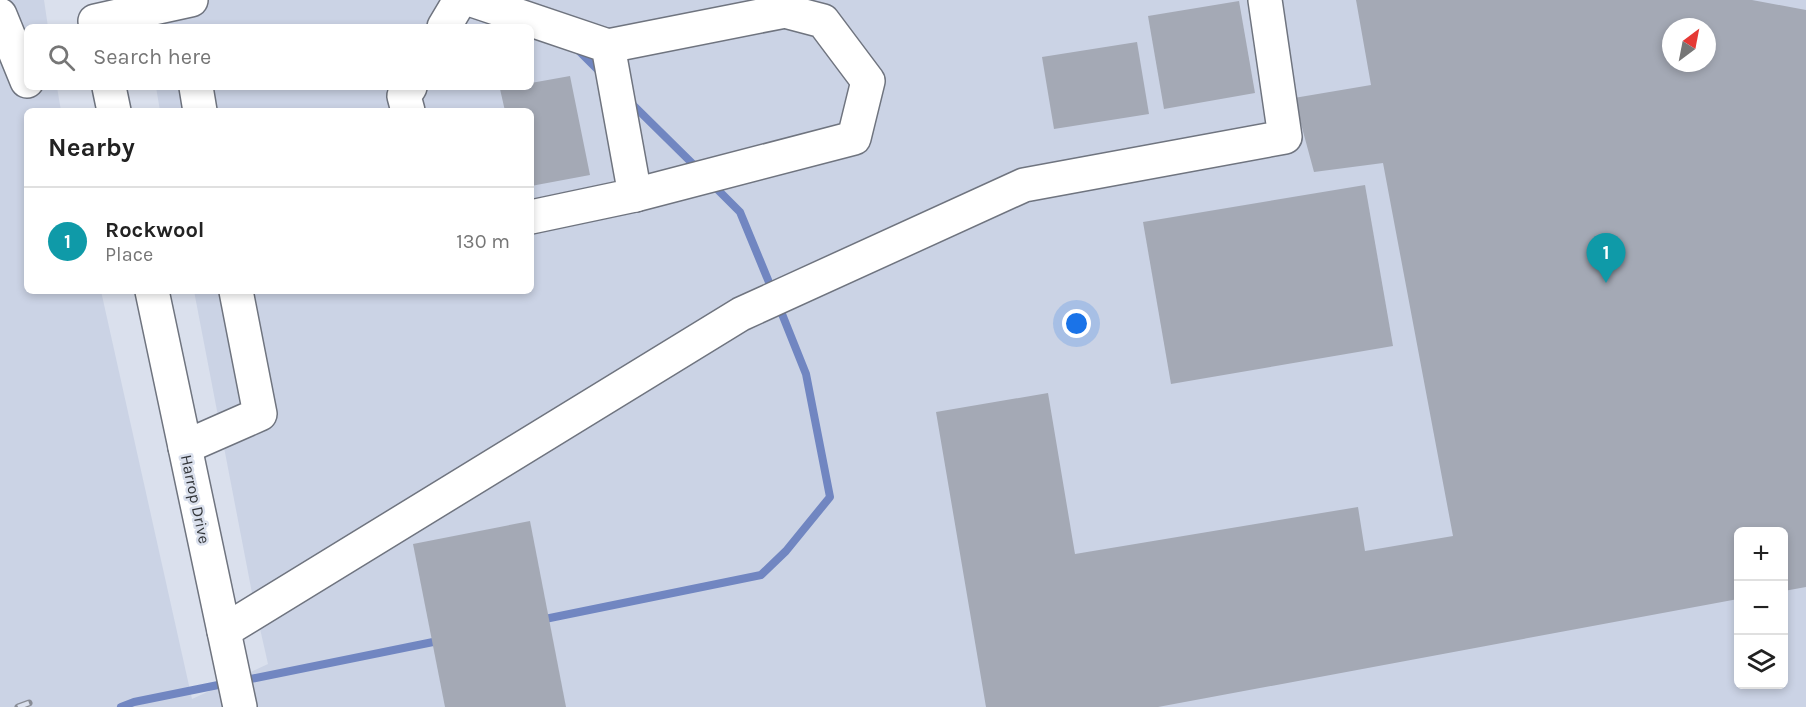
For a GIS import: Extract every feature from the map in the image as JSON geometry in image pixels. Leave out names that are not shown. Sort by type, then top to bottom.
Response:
[{"type":"street","points":[[446,24],[460,0]]},
{"type":"street","points":[[472,0],[608,46],[785,11],[823,21],[868,81],[854,138],[635,195],[534,216]]},
{"type":"street","points":[[224,631],[741,314],[1024,185],[1285,137],[1265,0]]},
{"type":"street","points":[[94,16],[185,10]]},
{"type":"street","points":[[0,15],[24,74]]},
{"type":"street","points":[[608,46],[635,195]]},
{"type":"street","points":[[110,90],[113,108]]},
{"type":"street","points":[[196,90],[200,108]]},
{"type":"street","points":[[407,108],[404,96],[408,90]]},
{"type":"street","name":"Harrop Drive","points":[[153,294],[240,707]]},
{"type":"street","points":[[185,447],[260,414],[237,294]]},
{"type":"shaded area","points":[[0,0],[44,0],[48,24],[24,24],[24,90],[58,90],[60,108],[24,108],[24,294],[102,294],[192,699],[268,664],[252,593],[195,294],[534,294],[534,108],[160,108],[156,90],[534,90],[534,24],[143,24],[139,0],[1806,0],[1806,707],[0,707]]},
{"type":"building","points":[[1356,0],[1752,0],[1806,10],[1806,587],[1788,590],[1788,527],[1734,527],[1734,600],[1158,707],[986,707],[936,412],[1048,393],[1075,554],[1358,507],[1365,551],[1453,536],[1383,163],[1314,172],[1294,98],[1371,85]]},
{"type":"building","points":[[1239,1],[1255,93],[1164,109],[1148,16]]},
{"type":"building","points":[[1137,42],[1149,114],[1054,129],[1042,57]]},
{"type":"building","points":[[570,76],[590,175],[534,185],[534,108],[504,108],[500,90],[534,90],[534,82]]},
{"type":"building","points":[[1365,185],[1393,346],[1171,384],[1143,222]]},
{"type":"building","points":[[530,521],[566,707],[445,707],[413,544]]},
{"type":"waterway","points":[[575,47],[602,74]]},
{"type":"waterway","points":[[628,100],[698,169]]},
{"type":"waterway","points":[[711,183],[740,212],[773,292]]},
{"type":"waterway","points":[[540,620],[761,575],[786,551],[830,497],[806,374],[778,304]]},
{"type":"waterway","points":[[241,681],[443,640]]},
{"type":"waterway","points":[[121,707],[134,702],[228,683]]},
{"type":"railway","points":[[18,707],[29,703]]},
{"type":"place","name":"Rockwool","points":[[1606,283]]}]
